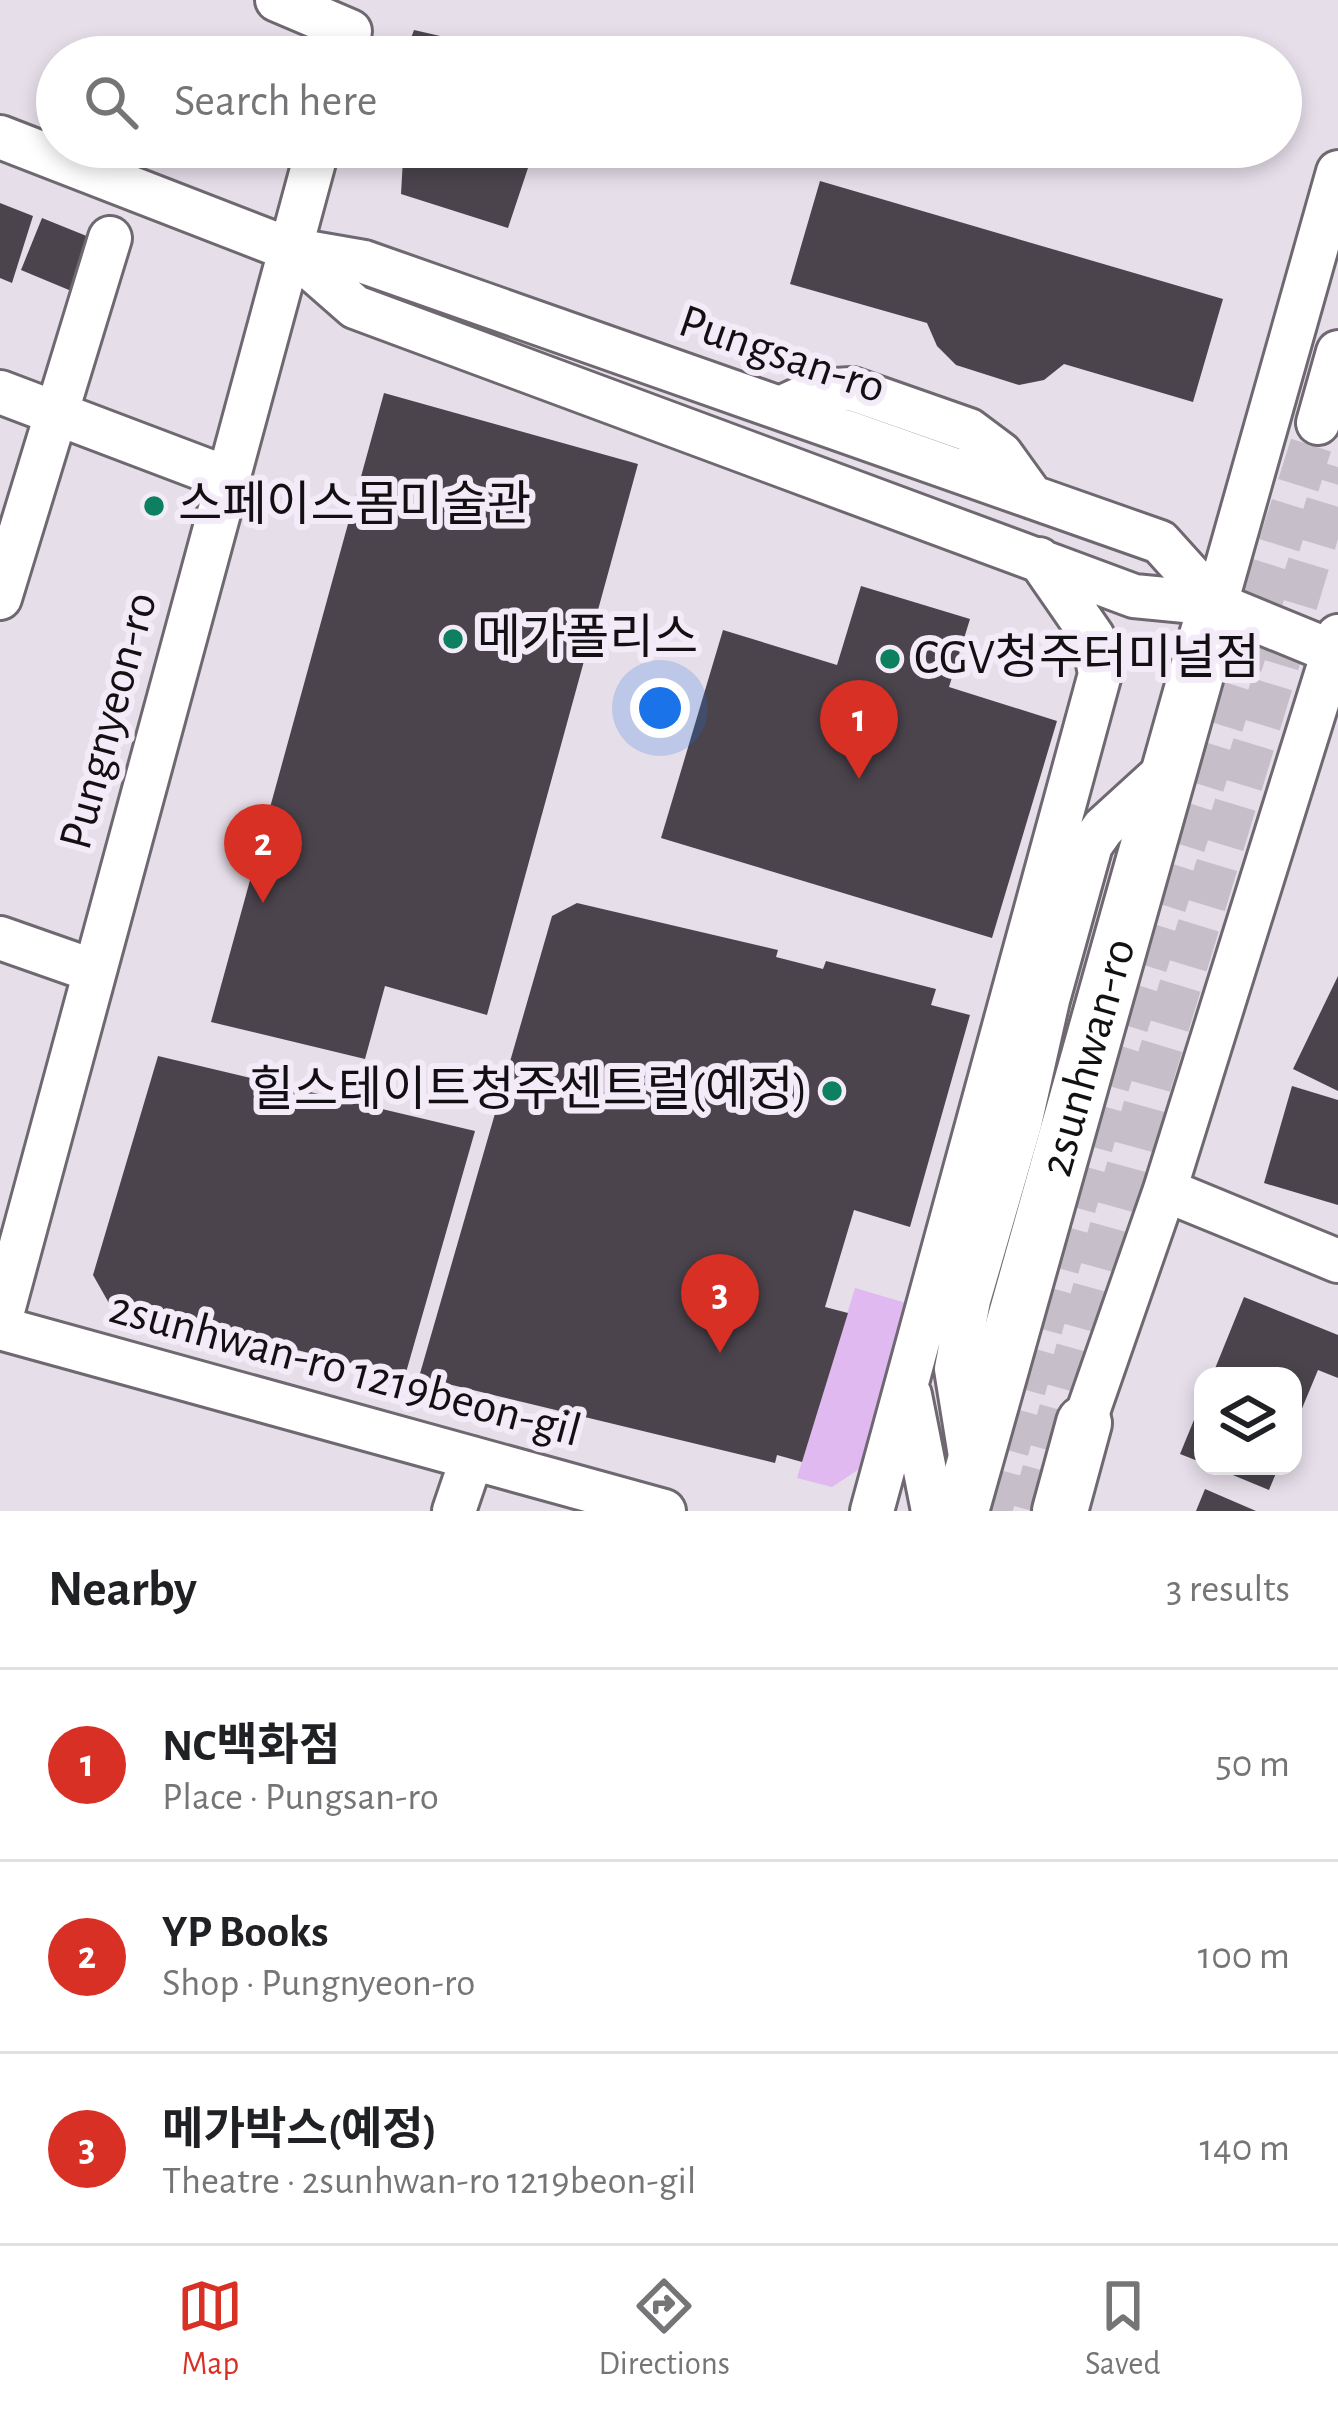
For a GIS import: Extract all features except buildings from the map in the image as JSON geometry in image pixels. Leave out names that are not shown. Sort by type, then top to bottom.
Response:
[{"type":"main road","name":"2sunhwan-ro","points":[[967,1491],[1216,604]]},
{"type":"main road","points":[[1063,1511],[1084,1424]]},
{"type":"street","points":[[277,0],[350,30]]},
{"type":"street","name":"Pungsan-ro","points":[[0,137],[36,151]]},
{"type":"street","name":"Pungsan-ro","points":[[80,168],[290,249],[364,262],[1160,542],[1216,604]]},
{"type":"street","name":"Pungnyeon-ro","points":[[0,1325],[312,168]]},
{"type":"street","points":[[1216,604],[1338,172]]},
{"type":"street","points":[[0,598],[110,238]]},
{"type":"street","name":"Pungsan-ro","points":[[290,249],[356,307],[1134,596],[1216,604],[1336,647]]},
{"type":"street","points":[[1318,423],[1338,352]]},
{"type":"street","points":[[0,392],[227,478]]},
{"type":"street","points":[[872,1511],[1100,674],[1093,637],[1039,559]]},
{"type":"street","points":[[1084,1424],[1165,1190],[1336,647]]},
{"type":"street","points":[[0,938],[94,971]]},
{"type":"street","points":[[1165,1190],[1338,1261]]},
{"type":"street","name":"2sunhwan-ro 1219beon-gil","points":[[0,1325],[664,1511]]},
{"type":"street","points":[[907,1382],[933,1511]]},
{"type":"street","points":[[454,1511],[472,1458]]},
{"type":"shaded area","points":[[855,1288],[906,1303],[901,1321],[914,1325],[876,1458],[832,1487],[797,1478]]},
{"type":"tunnel","points":[[991,1511],[1110,1080],[1318,423]]},
{"type":"tunnel","points":[[1032,1511],[1151,1082],[1338,467]]},
{"type":"place","name":"스페이스몸미술관","points":[[154,506]]},
{"type":"place","name":"메가폴리스","points":[[453,639]]},
{"type":"place","name":"CGV청주터미널점","points":[[890,659]]},
{"type":"place","name":"NC백화점","points":[[859,779]]},
{"type":"place","name":"YP Books","points":[[263,903]]},
{"type":"place","name":"힐스테이트청주센트럴(예정)","points":[[832,1091]]},
{"type":"place","name":"메가박스(예정)","points":[[720,1353]]}]
